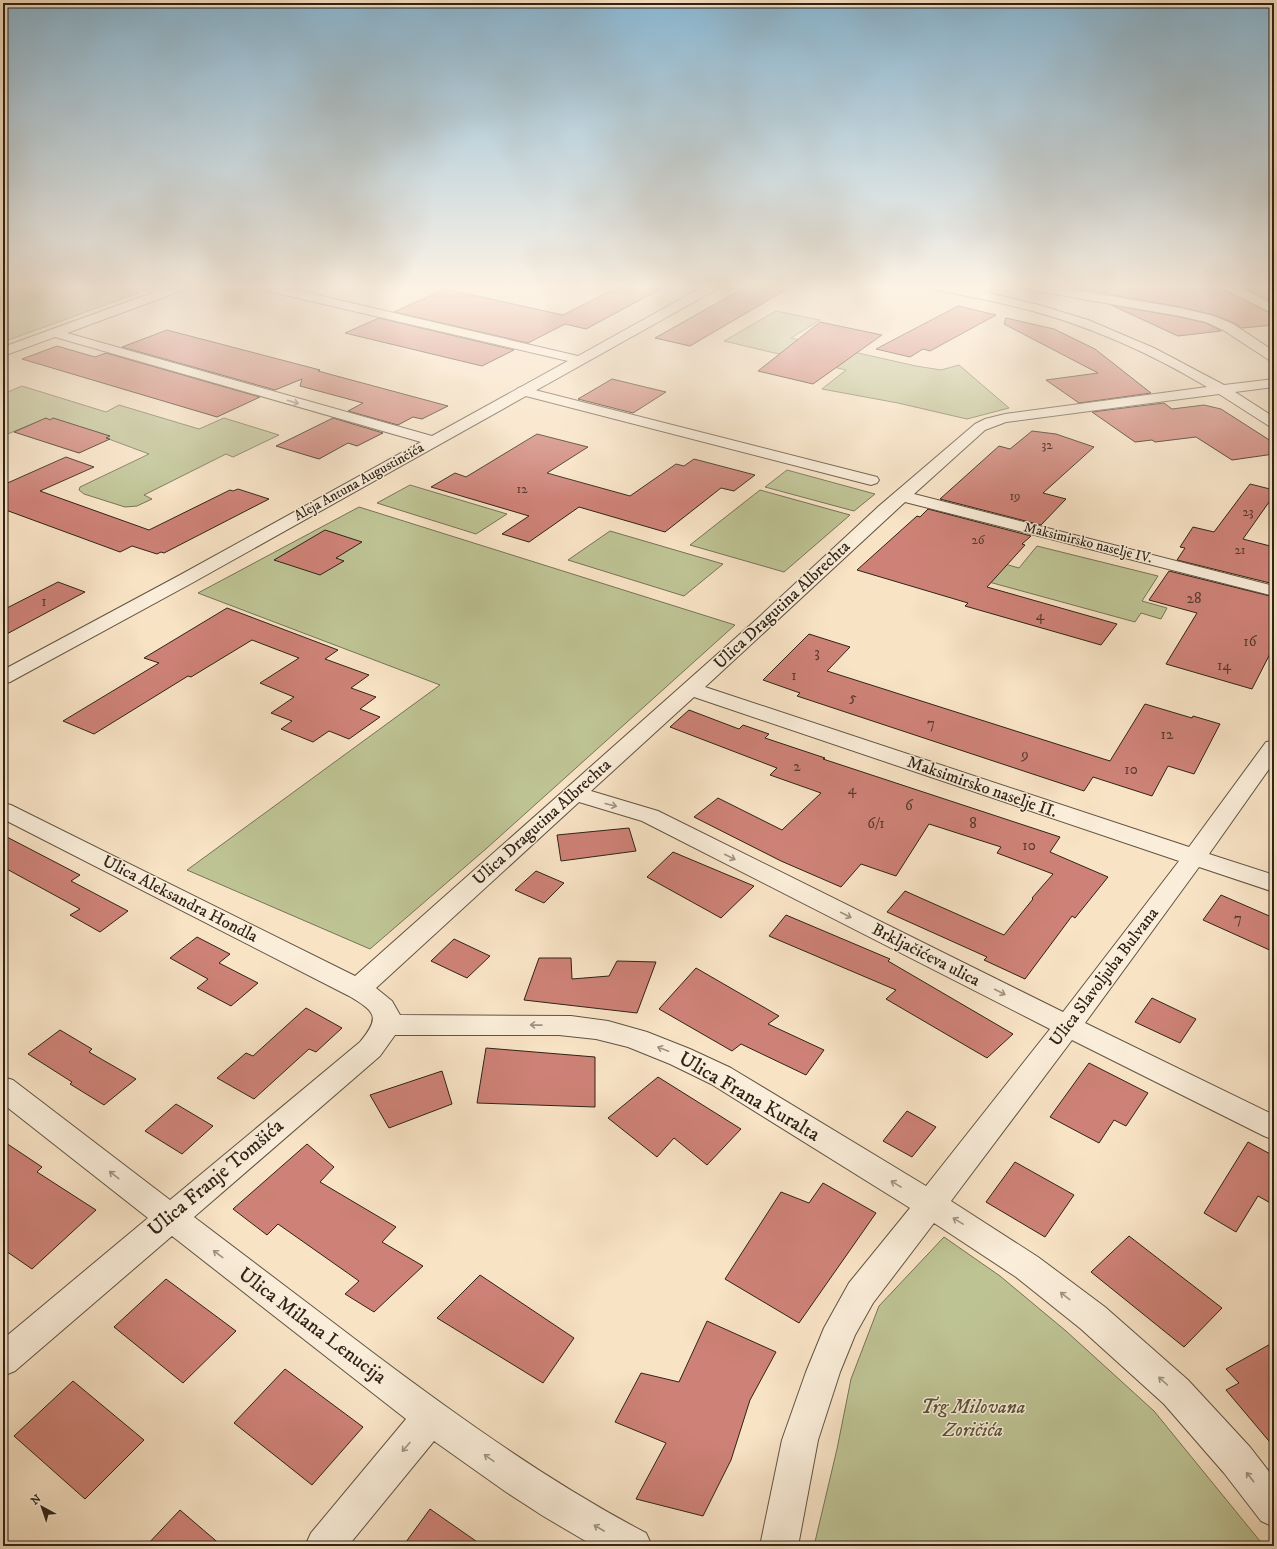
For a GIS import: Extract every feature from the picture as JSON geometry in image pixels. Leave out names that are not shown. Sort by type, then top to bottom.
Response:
[{"type":"street","points":[[136,357],[434,441]]},
{"type":"street","points":[[567,357],[579,360]]},
{"type":"street","name":"Aleja Antuna Augustinčića","points":[[3,678],[584,357]]},
{"type":"street","points":[[1163,357],[1274,423]]},
{"type":"street","name":"Ulica Dragutina Albrechta","points":[[358,989],[901,496],[980,427],[990,422],[1040,413],[1274,383]]},
{"type":"street","points":[[523,391],[871,480]]},
{"type":"street","name":"Maksimirsko naselje IV.","points":[[901,496],[1274,591]]},
{"type":"street","name":"Maksimirsko naselje II.","points":[[690,689],[1274,884]]},
{"type":"street","name":"Ulica Slavoljuba Bulvana","points":[[930,1204],[1005,1109],[1194,858],[1274,747]]},
{"type":"street","name":"Brkljačićeva ulica","points":[[575,793],[600,802],[650,816],[1067,1026],[1274,1128]]},
{"type":"street","name":"Ulica Aleksandra Hondla","points":[[3,810],[358,989]]},
{"type":"street","points":[[358,989],[375,999],[382,1007],[386,1015],[387,1025]]},
{"type":"street","name":"Ulica Frana Kuralta","points":[[387,1025],[577,1026],[608,1031],[642,1041],[680,1056],[721,1076],[930,1204]]},
{"type":"street","name":"Ulica Franje Tomšića","points":[[3,1360],[370,1049],[381,1036],[387,1025]]},
{"type":"street","name":"Ulica Milana Lenucija","points":[[3,1088],[170,1218],[431,1417],[543,1496],[610,1535],[633,1546]]},
{"type":"street","points":[[780,1546],[800,1440],[823,1372],[841,1328],[861,1293],[930,1204],[1027,1266],[1093,1318],[1176,1392],[1237,1460],[1274,1508]]},
{"type":"street","points":[[324,1546],[431,1417]]},
{"type":"green space","points":[[793,357],[877,357],[941,370],[959,365],[1009,408],[967,419],[898,403],[822,389],[846,370]]},
{"type":"green space","points":[[22,386],[106,412],[119,405],[199,429],[224,418],[279,435],[233,457],[226,454],[144,495],[152,499],[137,506],[125,507],[84,494],[79,490],[80,487],[149,454],[106,438],[109,436],[53,418],[50,420],[46,418],[3,436],[3,394]]},
{"type":"green space","points":[[787,470],[875,494],[854,511],[765,487]]},
{"type":"green space","points":[[410,485],[507,514],[476,534],[377,503]]},
{"type":"green space","points":[[760,490],[850,515],[784,572],[690,545]]},
{"type":"green space","points":[[359,507],[735,625],[487,848],[370,949],[187,870],[440,685],[198,593]]},
{"type":"green space","points":[[610,531],[723,564],[684,596],[568,560]]},
{"type":"green space","points":[[1037,546],[1158,576],[1142,601],[1167,608],[1161,619],[1141,613],[1135,622],[978,579],[994,561],[1019,568]]},
{"type":"green space","name":"Trg Milovana Zoričića","points":[[944,1237],[1000,1276],[1066,1331],[1154,1411],[1264,1546],[814,1546],[837,1449],[851,1379],[879,1306]]},
{"type":"building","points":[[27,357],[121,357],[260,397],[217,417],[22,359]]},
{"type":"building","points":[[159,357],[271,357],[448,406],[422,419],[413,417],[398,425],[348,411],[363,403],[300,386],[302,379],[275,390]]},
{"type":"building","points":[[446,357],[499,357],[482,366]]},
{"type":"building","points":[[775,357],[851,357],[813,384],[758,371]]},
{"type":"building","points":[[1068,357],[1106,357],[1151,393],[1079,403],[1046,380],[1098,373]]},
{"type":"building","points":[[612,379],[666,392],[633,413],[578,399]]},
{"type":"building","points":[[1164,403],[1172,409],[1204,405],[1221,409],[1274,443],[1274,454],[1232,460],[1196,437],[1155,442],[1152,440],[1135,442],[1092,412]]},
{"type":"building","points":[[46,418],[50,420],[53,418],[110,436],[106,438],[110,439],[79,453],[14,432]]},
{"type":"building","points":[[333,418],[383,433],[357,446],[348,443],[319,459],[276,446]]},
{"type":"building","points":[[1032,431],[1056,434],[1094,447],[1043,493],[1066,499],[1041,525],[940,499],[999,446],[1010,449]]},
{"type":"building","points":[[537,434],[588,447],[547,473],[630,496],[676,464],[684,466],[694,459],[755,475],[734,491],[721,488],[665,532],[579,507],[529,542],[502,534],[529,516],[431,487],[455,473],[466,477]]},
{"type":"building","points":[[66,457],[94,467],[40,491],[149,530],[230,490],[233,491],[238,489],[269,499],[164,553],[161,552],[157,554],[132,546],[120,552],[3,509],[3,485]]},
{"type":"building","points":[[1250,484],[1274,490],[1274,495],[1243,539],[1274,547],[1274,584],[1177,560],[1185,548],[1180,547],[1193,527],[1214,532]]},
{"type":"building","points":[[928,509],[1031,536],[1022,544],[1025,545],[987,587],[1117,624],[1101,645],[965,606],[968,603],[857,570],[917,516],[920,517]]},
{"type":"building","points":[[325,530],[362,542],[336,558],[344,561],[320,575],[274,560]]},
{"type":"building","points":[[1169,571],[1274,597],[1274,646],[1252,689],[1166,664],[1197,613],[1149,600]]},
{"type":"building","points":[[58,582],[85,592],[3,636],[3,610]]},
{"type":"building","points":[[227,608],[338,650],[325,659],[369,675],[351,688],[376,697],[360,709],[380,717],[349,739],[329,731],[313,742],[281,729],[292,721],[271,713],[294,697],[260,683],[299,658],[252,640],[191,677],[188,676],[94,734],[63,721],[159,663],[144,658]]},
{"type":"building","points":[[809,634],[850,647],[827,671],[1110,761],[1145,704],[1192,718],[1193,716],[1220,724],[1194,774],[1168,766],[1152,796],[1093,777],[1084,791],[797,696],[800,693],[763,680]]},
{"type":"building","points":[[689,710],[739,729],[743,725],[769,734],[765,738],[825,758],[823,759],[1060,837],[1050,852],[1108,877],[1075,918],[1072,916],[1025,979],[984,960],[987,957],[887,912],[905,891],[1004,935],[1033,899],[1032,898],[1053,874],[997,853],[1001,847],[929,824],[896,876],[861,864],[841,887],[781,861],[694,817],[718,798],[782,830],[821,793],[770,775],[777,768],[670,727]]},
{"type":"building","points":[[629,828],[636,851],[561,861],[557,835]]},
{"type":"building","points":[[3,835],[80,875],[71,881],[128,911],[100,932],[70,915],[80,909],[3,867]]},
{"type":"building","points":[[673,852],[754,886],[721,918],[647,877]]},
{"type":"building","points":[[536,871],[564,883],[544,903],[515,890]]},
{"type":"building","points":[[1221,895],[1274,918],[1274,952],[1203,920]]},
{"type":"building","points":[[786,915],[890,959],[888,961],[1013,1034],[987,1058],[886,999],[896,990],[769,936]]},
{"type":"building","points":[[197,937],[230,954],[219,963],[258,983],[231,1006],[197,988],[208,979],[170,958]]},
{"type":"building","points":[[454,939],[490,956],[467,978],[431,961]]},
{"type":"building","points":[[539,958],[571,958],[572,979],[609,976],[617,961],[656,962],[637,1013],[524,1000]]},
{"type":"building","points":[[696,968],[779,1016],[768,1024],[824,1050],[806,1075],[741,1044],[732,1051],[659,1009]]},
{"type":"building","points":[[1152,998],[1196,1019],[1180,1043],[1135,1022]]},
{"type":"building","points":[[306,1008],[342,1028],[316,1052],[309,1049],[254,1099],[217,1078],[246,1053],[253,1056]]},
{"type":"building","points":[[60,1030],[92,1049],[89,1052],[136,1079],[104,1105],[70,1084],[72,1082],[28,1054]]},
{"type":"building","points":[[486,1048],[595,1057],[595,1107],[477,1103]]},
{"type":"building","points":[[1089,1063],[1148,1093],[1126,1126],[1114,1120],[1099,1143],[1050,1117]]},
{"type":"building","points":[[442,1071],[452,1104],[389,1128],[370,1095]]},
{"type":"building","points":[[658,1077],[741,1129],[707,1165],[674,1138],[657,1157],[608,1118]]},
{"type":"building","points":[[176,1104],[213,1126],[182,1154],[145,1131]]},
{"type":"building","points":[[907,1111],[936,1127],[912,1157],[883,1141]]},
{"type":"building","points":[[3,1141],[42,1167],[37,1172],[96,1210],[32,1269],[3,1249]]},
{"type":"building","points":[[1248,1142],[1274,1156],[1274,1205],[1258,1196],[1236,1232],[1204,1213]]},
{"type":"building","points":[[307,1144],[334,1167],[320,1182],[396,1227],[382,1242],[423,1266],[374,1312],[345,1294],[359,1281],[278,1224],[267,1235],[233,1209]]},
{"type":"building","points":[[1015,1162],[1074,1195],[1045,1237],[986,1202]]},
{"type":"building","points":[[823,1183],[876,1213],[799,1323],[725,1279],[781,1192],[809,1203]]},
{"type":"building","points":[[1129,1236],[1222,1308],[1184,1347],[1091,1272]]},
{"type":"building","points":[[480,1275],[574,1338],[543,1383],[437,1318]]},
{"type":"building","points":[[166,1279],[236,1331],[183,1383],[114,1327]]},
{"type":"building","points":[[707,1321],[776,1352],[750,1400],[731,1460],[703,1516],[636,1499],[666,1443],[615,1422],[641,1373],[679,1382]]},
{"type":"building","points":[[1274,1342],[1274,1447],[1226,1390],[1239,1383],[1226,1369]]},
{"type":"building","points":[[285,1369],[363,1427],[312,1485],[234,1423]]},
{"type":"building","points":[[73,1381],[144,1440],[85,1499],[14,1436]]},
{"type":"building","points":[[430,1509],[483,1546],[403,1546]]},
{"type":"building","points":[[180,1510],[222,1546],[146,1546]]}]
